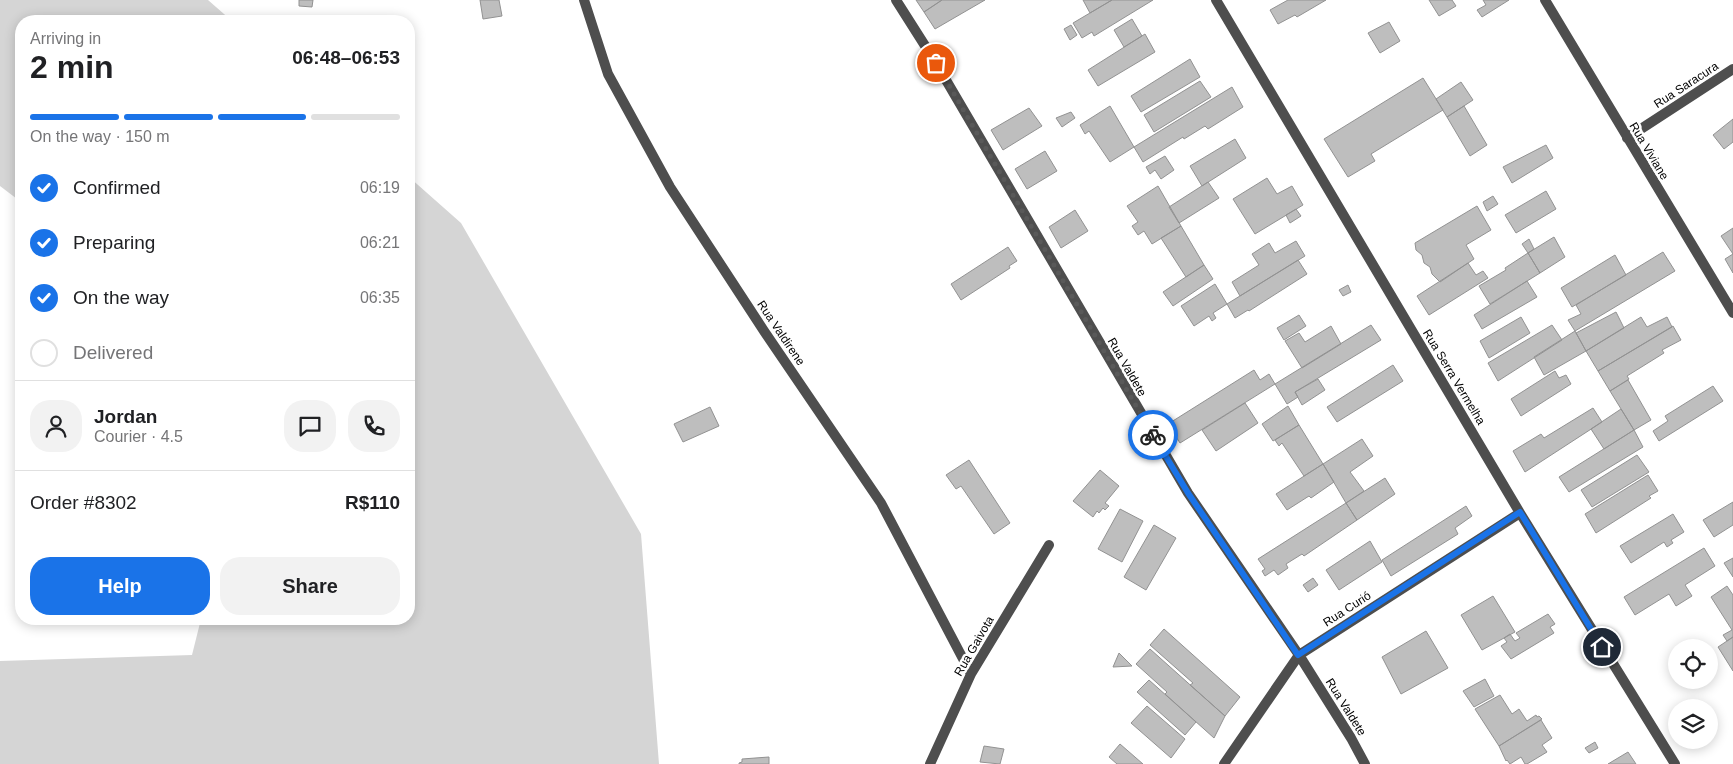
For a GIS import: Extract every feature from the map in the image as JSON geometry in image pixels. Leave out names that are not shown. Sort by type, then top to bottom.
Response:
[{"type":"street","name":"Rua Valdirene","points":[[584,0],[608,74],[670,187],[764,331],[881,503],[971,674]]},
{"type":"street","name":"Rua Valdete","points":[[896,0],[936,63],[1188,493],[1298,655],[1351,738],[1365,764]]},
{"type":"street","name":"Rua Serra Vermelha","points":[[1216,0],[1520,512],[1675,764]]},
{"type":"street","name":"Rua Viviane","points":[[1545,0],[1733,313]]},
{"type":"street","name":"Rua Saracura","points":[[1627,138],[1733,69]]},
{"type":"street","name":"Rua Curió","points":[[1224,764],[1298,655],[1520,512]]},
{"type":"street","name":"Rua Gaivota","points":[[930,764],[971,674],[1048,544]]},
{"type":"shaded area","points":[[0,0],[208,0],[225,15],[15,15],[15,197],[0,186]]},
{"type":"shaded area","points":[[415,182],[461,223],[641,534],[659,764],[0,764],[0,661],[192,655],[200,625],[415,625]]},
{"type":"building","points":[[299,0],[313,0],[312,7],[299,6]]},
{"type":"building","points":[[480,0],[499,0],[502,16],[483,19]]},
{"type":"building","points":[[916,0],[942,0],[924,12]]},
{"type":"building","points":[[942,0],[985,0],[935,29],[924,12]]},
{"type":"building","points":[[1083,0],[1112,0],[1090,13]]},
{"type":"building","points":[[1112,0],[1153,0],[1094,36],[1092,32],[1082,38],[1073,23]]},
{"type":"building","points":[[1288,0],[1326,0],[1297,17],[1295,15],[1278,24],[1270,10]]},
{"type":"building","points":[[1429,0],[1452,0],[1456,6],[1439,16]]},
{"type":"building","points":[[1483,0],[1509,0],[1482,17],[1477,10],[1486,5]]},
{"type":"building","points":[[1132,19],[1142,36],[1124,47],[1114,30]]},
{"type":"building","points":[[1389,22],[1400,41],[1380,53],[1368,33]]},
{"type":"building","points":[[1071,25],[1077,35],[1070,40],[1064,29]]},
{"type":"building","points":[[1145,34],[1155,52],[1098,86],[1088,70]]},
{"type":"building","points":[[1190,59],[1200,77],[1141,112],[1131,96]]},
{"type":"building","points":[[1423,78],[1443,110],[1371,154],[1375,161],[1348,177],[1324,139]]},
{"type":"building","points":[[1200,81],[1211,97],[1154,132],[1144,115]]},
{"type":"building","points":[[1461,82],[1473,100],[1447,117],[1436,99]]},
{"type":"building","points":[[1232,87],[1243,107],[1208,129],[1205,126],[1184,139],[1183,137],[1143,162],[1134,147]]},
{"type":"building","points":[[1110,106],[1134,147],[1110,162],[1089,131],[1085,134],[1080,125]]},
{"type":"building","points":[[1464,106],[1487,145],[1470,156],[1447,117]]},
{"type":"building","points":[[1029,108],[1042,126],[1003,150],[991,130]]},
{"type":"building","points":[[1071,112],[1075,118],[1062,127],[1056,118]]},
{"type":"building","points":[[1733,119],[1733,142],[1724,149],[1713,135]]},
{"type":"building","points":[[1235,139],[1246,158],[1202,186],[1190,166]]},
{"type":"building","points":[[1546,145],[1553,158],[1512,183],[1503,167]]},
{"type":"building","points":[[1045,151],[1057,171],[1027,189],[1015,169]]},
{"type":"building","points":[[1165,156],[1174,170],[1161,179],[1155,170],[1150,174],[1146,167]]},
{"type":"building","points":[[1267,178],[1277,194],[1292,186],[1303,205],[1255,234],[1233,199]]},
{"type":"building","points":[[1208,182],[1219,198],[1179,223],[1169,207]]},
{"type":"building","points":[[1158,186],[1181,226],[1152,244],[1144,231],[1138,235],[1132,226],[1138,222],[1127,206]]},
{"type":"building","points":[[1546,191],[1556,209],[1516,233],[1505,215]]},
{"type":"building","points":[[1493,196],[1498,204],[1487,211],[1483,202]]},
{"type":"building","points":[[1477,206],[1491,230],[1466,245],[1474,259],[1440,282],[1432,274],[1430,267],[1424,263],[1422,255],[1416,250],[1415,243]]},
{"type":"building","points":[[1296,209],[1301,216],[1290,223],[1286,215]]},
{"type":"building","points":[[1075,210],[1088,231],[1061,248],[1049,227]]},
{"type":"building","points":[[1181,226],[1204,265],[1186,277],[1161,238]]},
{"type":"building","points":[[1733,228],[1733,254],[1721,236]]},
{"type":"building","points":[[1554,237],[1565,257],[1540,273],[1528,253]]},
{"type":"building","points":[[1529,239],[1534,249],[1528,253],[1522,244]]},
{"type":"building","points":[[1296,241],[1305,256],[1240,296],[1232,282],[1259,265],[1252,254],[1269,243],[1275,253]]},
{"type":"building","points":[[1008,247],[1017,261],[1009,266],[1010,268],[961,300],[951,284]]},
{"type":"building","points":[[1663,252],[1675,271],[1575,331],[1568,320],[1581,314],[1576,305]]},
{"type":"building","points":[[1528,253],[1540,273],[1490,304],[1479,286],[1506,270],[1505,268]]},
{"type":"building","points":[[1733,254],[1733,273],[1725,259]]},
{"type":"building","points":[[1615,255],[1626,275],[1572,307],[1561,288]]},
{"type":"building","points":[[1298,260],[1307,274],[1235,318],[1227,304]]},
{"type":"building","points":[[1468,263],[1476,275],[1483,271],[1488,278],[1429,315],[1417,296]]},
{"type":"building","points":[[1204,265],[1213,279],[1173,306],[1163,292]]},
{"type":"building","points":[[1527,281],[1537,297],[1482,329],[1474,315]]},
{"type":"building","points":[[1215,284],[1227,304],[1213,313],[1216,318],[1212,321],[1209,316],[1194,326],[1181,306]]},
{"type":"building","points":[[1348,285],[1351,292],[1343,296],[1339,290]]},
{"type":"building","points":[[1616,312],[1624,328],[1586,351],[1576,333]]},
{"type":"building","points":[[1299,315],[1306,326],[1284,340],[1277,328]]},
{"type":"building","points":[[1521,317],[1530,333],[1489,358],[1480,341]]},
{"type":"building","points":[[1641,317],[1647,327],[1667,317],[1672,327],[1598,371],[1586,351]]},
{"type":"building","points":[[1371,325],[1381,340],[1295,392],[1298,397],[1287,404],[1275,384]]},
{"type":"building","points":[[1552,325],[1562,340],[1498,381],[1488,363]]},
{"type":"building","points":[[1331,326],[1341,344],[1302,368],[1285,341],[1299,333],[1305,342]]},
{"type":"building","points":[[1673,326],[1681,340],[1662,350],[1664,353],[1627,376],[1629,379],[1610,391],[1598,371]]},
{"type":"building","points":[[1575,331],[1586,351],[1544,375],[1534,357]]},
{"type":"building","points":[[1393,365],[1403,381],[1337,422],[1327,407]]},
{"type":"building","points":[[1254,370],[1260,380],[1269,374],[1275,384],[1180,443],[1168,424]]},
{"type":"building","points":[[1555,371],[1559,378],[1566,375],[1571,384],[1521,416],[1511,399]]},
{"type":"building","points":[[1318,379],[1325,390],[1302,405],[1295,392]]},
{"type":"building","points":[[1628,380],[1651,420],[1634,430],[1610,391]]},
{"type":"building","points":[[1713,386],[1723,401],[1659,441],[1653,431],[1668,421],[1665,416]]},
{"type":"building","points":[[1245,403],[1258,423],[1216,451],[1202,430]]},
{"type":"building","points":[[1288,406],[1299,425],[1273,441],[1262,424]]},
{"type":"building","points":[[710,407],[719,426],[683,442],[674,424]]},
{"type":"building","points":[[1593,408],[1602,422],[1525,472],[1513,451],[1541,434],[1544,438]]},
{"type":"building","points":[[1621,409],[1634,430],[1604,449],[1591,429]]},
{"type":"building","points":[[1299,425],[1323,464],[1304,476],[1282,443],[1279,446],[1275,440]]},
{"type":"building","points":[[1634,430],[1643,447],[1569,492],[1559,477]]},
{"type":"building","points":[[1362,439],[1373,456],[1350,472],[1364,491],[1346,503],[1323,464]]},
{"type":"building","points":[[1637,455],[1649,472],[1592,507],[1581,490]]},
{"type":"building","points":[[969,460],[1010,523],[994,534],[961,486],[956,489],[946,475]]},
{"type":"building","points":[[1323,464],[1334,482],[1311,498],[1309,496],[1287,510],[1276,494]]},
{"type":"building","points":[[1100,470],[1119,486],[1105,503],[1109,506],[1105,510],[1103,508],[1099,513],[1097,511],[1093,517],[1073,501]]},
{"type":"building","points":[[1648,475],[1658,491],[1649,496],[1651,498],[1596,533],[1585,514]]},
{"type":"building","points":[[1385,478],[1395,494],[1357,520],[1346,503]]},
{"type":"building","points":[[1733,502],[1733,525],[1714,537],[1703,520]]},
{"type":"building","points":[[1346,503],[1357,520],[1304,556],[1302,554],[1286,564],[1288,568],[1278,575],[1274,570],[1265,576],[1262,571],[1265,569],[1258,559]]},
{"type":"building","points":[[1466,506],[1472,516],[1455,528],[1458,534],[1391,576],[1382,560]]},
{"type":"building","points":[[1120,509],[1143,521],[1122,562],[1098,549]]},
{"type":"building","points":[[1673,514],[1684,532],[1671,540],[1673,543],[1667,547],[1664,542],[1631,563],[1620,546]]},
{"type":"building","points":[[1154,525],[1176,538],[1146,590],[1124,577]]},
{"type":"building","points":[[1370,541],[1382,562],[1339,590],[1326,570]]},
{"type":"building","points":[[1704,548],[1715,566],[1685,585],[1692,596],[1676,606],[1669,594],[1635,615],[1624,597]]},
{"type":"building","points":[[1733,558],[1733,577],[1724,563]]},
{"type":"building","points":[[1313,578],[1318,585],[1308,592],[1303,585]]},
{"type":"building","points":[[1727,586],[1733,595],[1733,637],[1727,641],[1723,635],[1732,630],[1711,597]]},
{"type":"building","points":[[1493,596],[1515,632],[1482,650],[1461,615]]},
{"type":"building","points":[[1548,614],[1555,624],[1550,627],[1554,633],[1511,659],[1501,646],[1507,642],[1504,638],[1510,634],[1515,641],[1520,638],[1516,633]]},
{"type":"building","points":[[1164,629],[1240,697],[1225,716],[1190,685],[1193,683],[1150,645]]},
{"type":"building","points":[[1426,631],[1448,668],[1401,694],[1382,657]]},
{"type":"building","points":[[1733,637],[1733,671],[1718,647]]},
{"type":"building","points":[[1150,649],[1225,716],[1214,738],[1165,694],[1167,692],[1136,664]]},
{"type":"building","points":[[1119,653],[1132,666],[1113,667]]},
{"type":"building","points":[[1485,679],[1494,696],[1474,707],[1463,691]]},
{"type":"building","points":[[1149,680],[1196,722],[1185,735],[1137,692]]},
{"type":"building","points":[[1500,695],[1512,714],[1519,709],[1527,721],[1536,715],[1542,719],[1499,746],[1475,709]]},
{"type":"building","points":[[1147,706],[1185,739],[1171,758],[1131,723]]},
{"type":"building","points":[[1541,720],[1552,738],[1542,745],[1547,752],[1527,764],[1525,764],[1521,757],[1510,764],[1506,761],[1499,746]]},
{"type":"building","points":[[1595,742],[1598,748],[1589,753],[1585,748]]},
{"type":"building","points":[[1120,744],[1143,764],[1117,764],[1109,757]]},
{"type":"building","points":[[984,746],[1004,749],[1000,764],[980,762]]},
{"type":"building","points":[[1628,752],[1636,764],[1608,764]]},
{"type":"building","points":[[769,757],[769,764],[739,764],[742,762],[742,759]]},
{"type":"way so far","points":[[936,63],[1153,435]]},
{"type":"route","points":[[1153,435],[1188,493],[1298,655],[1520,512],[1602,647]]}]
